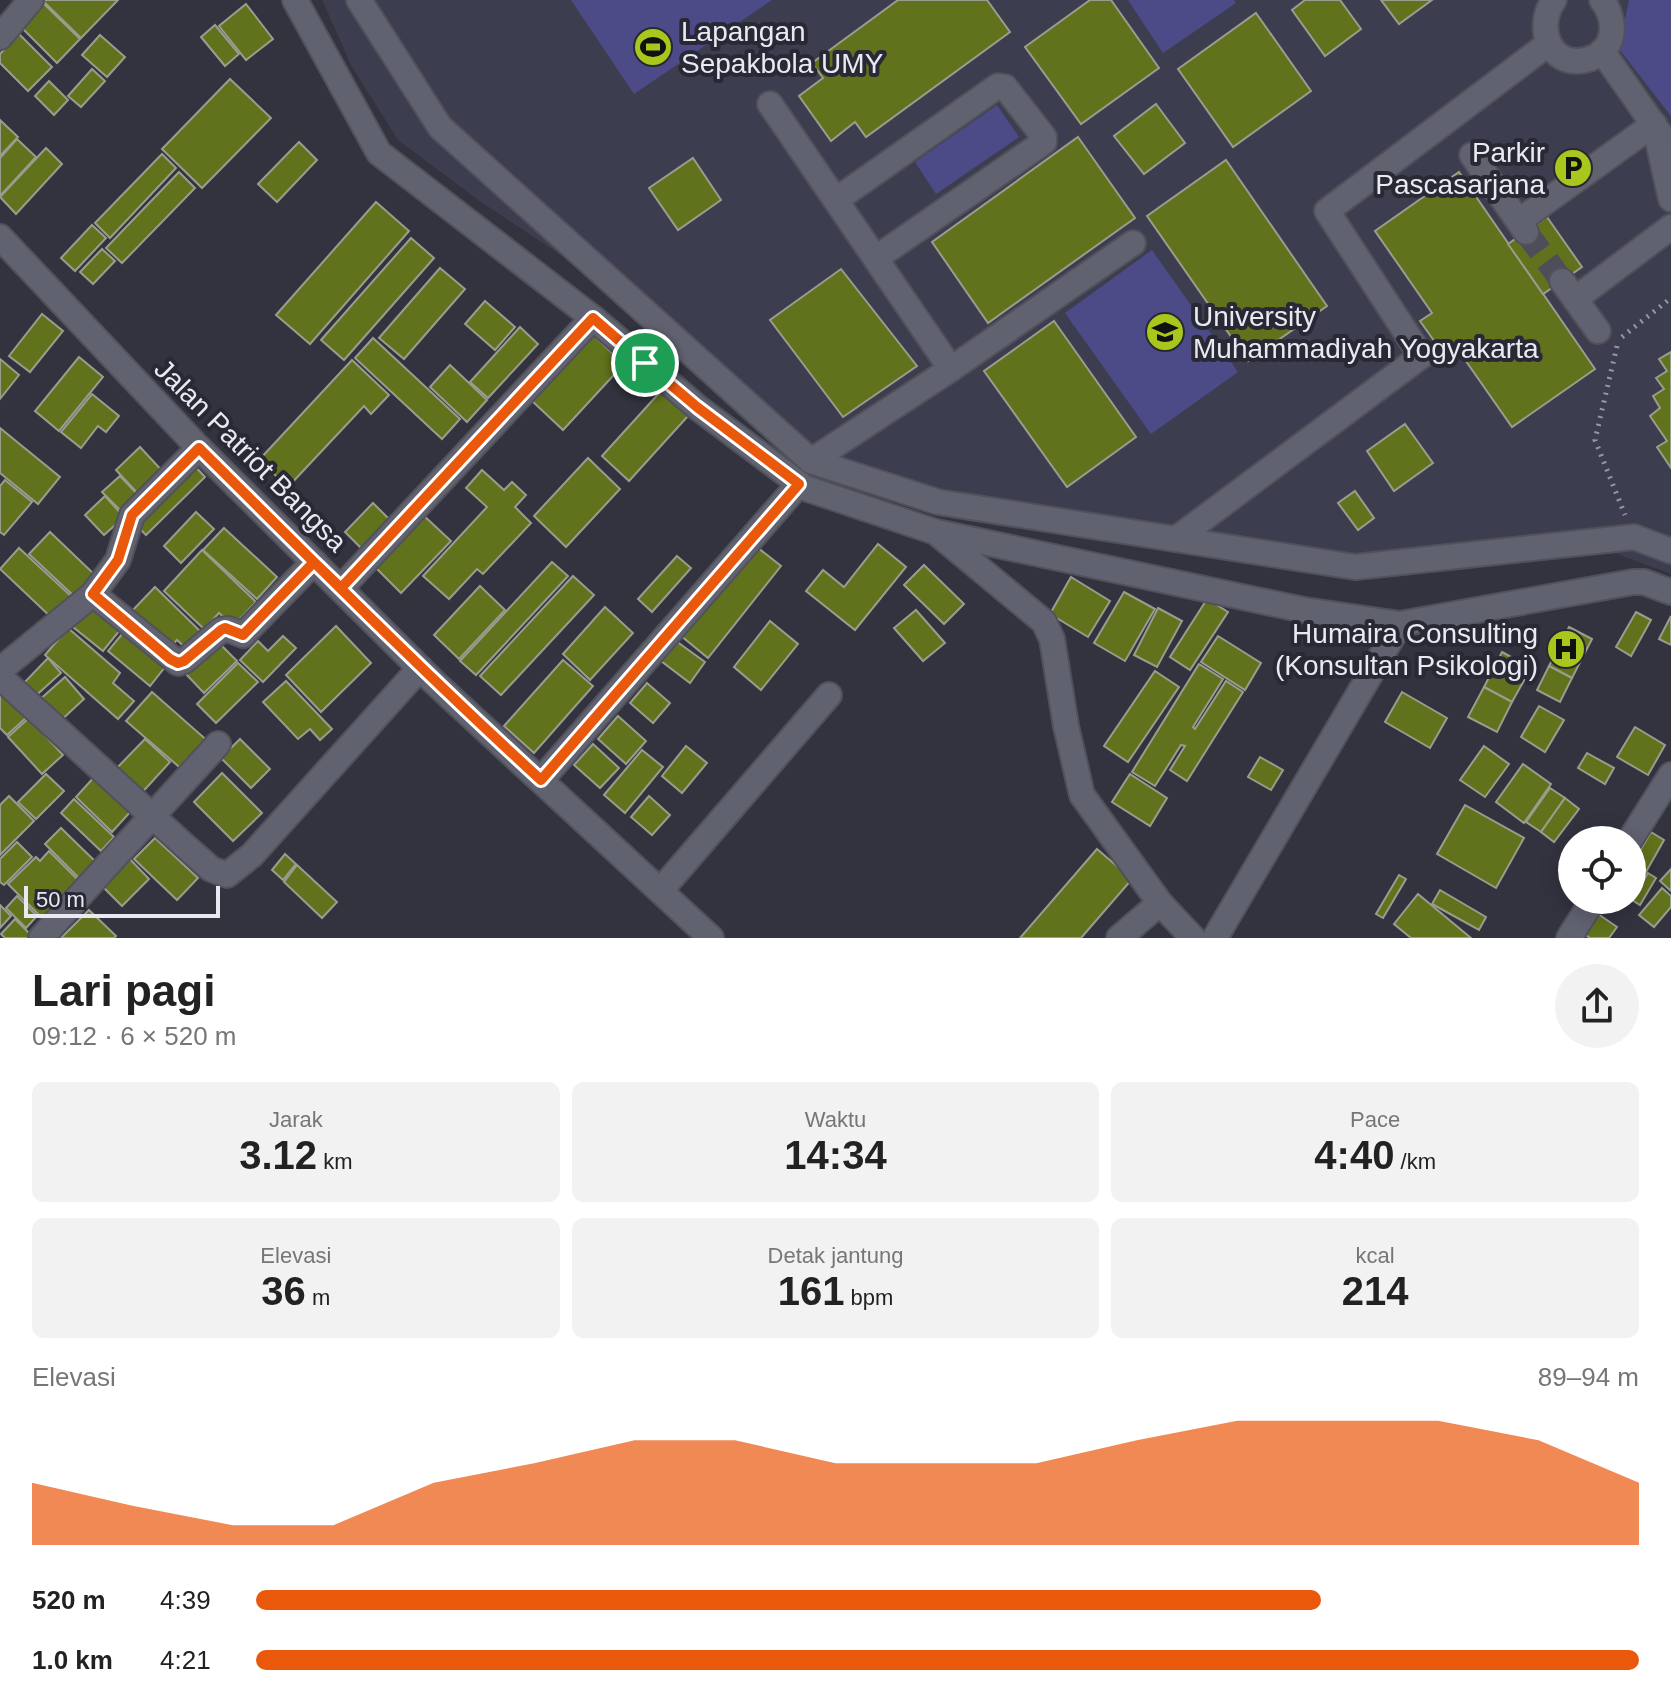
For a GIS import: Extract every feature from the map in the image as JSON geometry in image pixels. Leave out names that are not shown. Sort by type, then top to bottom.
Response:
[{"type":"street","points":[[0,37],[31,0]]},
{"type":"street","points":[[295,0],[379,153],[593,318],[697,407],[799,484],[936,532],[1304,610],[1400,624],[1633,582],[1644,582],[1671,592]]},
{"type":"street","points":[[359,0],[440,127],[811,461],[938,502],[1356,567],[1634,537],[1671,551]]},
{"type":"street","points":[[1554,0],[1544,20],[1548,44],[1564,58],[1585,61],[1602,51],[1610,40],[1613,28],[1605,1]]},
{"type":"street","points":[[1176,539],[1420,357],[1327,211],[1548,44]]},
{"type":"street","points":[[1602,51],[1671,149]]},
{"type":"street","points":[[836,200],[998,86],[1005,87],[1044,137],[1044,142],[876,258]]},
{"type":"street","points":[[770,104],[951,369]]},
{"type":"street","points":[[1654,124],[1671,199]]},
{"type":"street","points":[[1472,155],[1523,226],[1654,124]]},
{"type":"street","points":[[1598,331],[1568,290],[1671,227]]},
{"type":"street","name":"Jalan Patriot Bangsa","points":[[0,237],[199,448],[420,668],[711,938]]},
{"type":"street","points":[[811,461],[1133,243]]},
{"type":"street","points":[[341,588],[593,318]]},
{"type":"street","points":[[0,670],[93,594],[118,560],[132,515],[199,448]]},
{"type":"street","points":[[541,780],[799,484]]},
{"type":"street","points":[[936,532],[1044,622],[1052,639],[1066,726],[1082,795],[1160,903],[1193,938]]},
{"type":"street","points":[[93,594],[178,663],[225,628],[243,635],[314,562]]},
{"type":"street","points":[[1215,938],[1400,624]]},
{"type":"street","points":[[0,677],[221,875],[232,873],[252,855],[420,668]]},
{"type":"street","points":[[661,890],[829,695]]},
{"type":"street","points":[[41,938],[218,744]]},
{"type":"street","points":[[1639,826],[1671,775]]},
{"type":"street","points":[[1119,938],[1160,903]]},
{"type":"street","points":[[1569,938],[1584,914]]},
{"type":"path","points":[[1634,537],[1595,440],[1619,339],[1671,298]]},
{"type":"shaded area","name":"University Muhammadiyah Yogyakarta","points":[[322,0],[1671,0],[1671,574],[1615,553],[1357,581],[1170,545],[817,458],[595,278],[481,202],[398,140],[352,67]]},
{"type":"shaded area","name":"Lapangan Sepakbola UMY","points":[[571,0],[772,0],[634,94]]},
{"type":"shaded area","points":[[1128,0],[1234,0],[1236,3],[1163,53]]},
{"type":"shaded area","points":[[1629,0],[1671,0],[1671,116],[1619,49]]},
{"type":"shaded area","points":[[997,105],[1019,137],[936,194],[915,162]]},
{"type":"shaded area","points":[[1152,250],[1238,372],[1151,434],[1065,313]]},
{"type":"building","points":[[40,0],[80,39],[57,63],[17,23]]},
{"type":"building","points":[[42,0],[118,0],[81,38]]},
{"type":"building","points":[[898,0],[987,0],[1010,32],[866,137],[855,122],[831,141],[799,96],[823,78],[812,63]]},
{"type":"building","points":[[1090,0],[1111,0],[1159,68],[1081,124],[1025,47]]},
{"type":"building","points":[[1305,0],[1340,0],[1361,29],[1325,56],[1292,10]]},
{"type":"building","points":[[1381,0],[1432,0],[1399,24]]},
{"type":"building","points":[[246,4],[273,39],[246,60],[219,26]]},
{"type":"building","points":[[1256,13],[1311,91],[1233,147],[1178,69]]},
{"type":"building","points":[[215,25],[239,54],[225,66],[201,37]]},
{"type":"building","points":[[19,34],[52,67],[28,91],[0,63],[0,54]]},
{"type":"building","points":[[100,35],[125,57],[107,77],[82,55]]},
{"type":"building","points":[[92,69],[105,81],[81,107],[68,96]]},
{"type":"building","points":[[230,79],[271,118],[202,188],[162,149]]},
{"type":"building","points":[[49,81],[68,100],[54,115],[35,96]]},
{"type":"building","points":[[1156,104],[1185,143],[1144,174],[1114,136]]},
{"type":"building","points":[[0,120],[18,137],[0,156]]},
{"type":"building","points":[[1078,137],[1135,218],[988,323],[932,242]]},
{"type":"building","points":[[17,139],[36,157],[0,196],[0,158]]},
{"type":"building","points":[[299,142],[317,160],[277,202],[258,184]]},
{"type":"building","points":[[46,148],[62,164],[16,214],[0,197]]},
{"type":"building","points":[[162,154],[176,168],[110,238],[95,223]]},
{"type":"building","points":[[693,158],[721,200],[678,230],[649,188]]},
{"type":"building","points":[[1226,160],[1327,306],[1248,361],[1147,216]]},
{"type":"building","points":[[179,172],[195,188],[122,263],[106,248]]},
{"type":"building","points":[[1459,172],[1595,369],[1512,427],[1454,344],[1442,352],[1420,321],[1432,313],[1375,231]]},
{"type":"building","points":[[376,202],[409,231],[310,344],[276,315]]},
{"type":"building","points":[[1547,217],[1582,267],[1543,294],[1508,244]]},
{"type":"building","points":[[92,225],[106,238],[75,271],[61,258]]},
{"type":"building","points":[[411,238],[434,258],[344,360],[321,340]]},
{"type":"building","points":[[102,249],[115,261],[93,284],[80,272]]},
{"type":"building","points":[[440,268],[465,289],[404,359],[379,338]]},
{"type":"building","points":[[841,269],[917,366],[843,417],[770,320]]},
{"type":"building","points":[[485,301],[515,327],[495,350],[465,324]]},
{"type":"building","points":[[42,314],[63,331],[30,372],[9,356]]},
{"type":"building","points":[[1054,321],[1136,437],[1067,487],[984,371]]},
{"type":"building","points":[[520,327],[538,344],[488,398],[470,382]]},
{"type":"building","points":[[592,334],[624,364],[563,430],[531,400]]},
{"type":"building","points":[[373,338],[460,419],[442,439],[355,358]]},
{"type":"building","points":[[1671,352],[1671,468],[1657,447],[1667,441],[1650,416],[1660,408],[1653,396],[1664,389],[1656,378],[1667,371],[1659,359]]},
{"type":"building","points":[[79,357],[103,377],[59,431],[35,411]]},
{"type":"building","points":[[0,359],[19,375],[0,399]]},
{"type":"building","points":[[352,360],[389,395],[371,414],[364,406],[288,487],[259,460]]},
{"type":"building","points":[[450,365],[487,400],[467,422],[430,387]]},
{"type":"building","points":[[661,391],[688,416],[629,481],[602,456]]},
{"type":"building","points":[[92,394],[119,416],[106,432],[98,426],[81,448],[61,432]]},
{"type":"building","points":[[1405,424],[1433,463],[1394,491],[1367,451]]},
{"type":"building","points":[[0,428],[60,477],[38,504],[0,473]]},
{"type":"building","points":[[140,447],[166,475],[142,498],[116,470]]},
{"type":"building","points":[[588,458],[620,489],[566,547],[534,516]]},
{"type":"building","points":[[191,462],[205,477],[146,535],[132,521]]},
{"type":"building","points":[[482,470],[504,490],[512,482],[526,495],[515,507],[531,523],[483,574],[477,569],[449,599],[423,576],[487,507],[466,488]]},
{"type":"building","points":[[120,476],[142,499],[125,515],[102,492]]},
{"type":"building","points":[[5,480],[32,502],[4,535],[0,532],[0,486]]},
{"type":"building","points":[[1355,491],[1374,518],[1358,530],[1338,503]]},
{"type":"building","points":[[105,496],[124,517],[104,535],[85,515]]},
{"type":"building","points":[[373,503],[394,524],[366,553],[345,532]]},
{"type":"building","points":[[196,512],[214,529],[181,563],[164,546]]},
{"type":"building","points":[[422,514],[451,541],[401,593],[373,565]]},
{"type":"building","points":[[224,528],[277,577],[257,599],[203,550]]},
{"type":"building","points":[[50,532],[95,575],[75,597],[29,554]]},
{"type":"building","points":[[753,544],[781,566],[708,658],[680,635]]},
{"type":"building","points":[[878,544],[906,567],[855,630],[806,591],[823,570],[844,587]]},
{"type":"building","points":[[19,548],[73,598],[53,619],[0,569]]},
{"type":"building","points":[[202,550],[256,602],[233,626],[219,613],[204,629],[164,591]]},
{"type":"building","points":[[677,556],[691,568],[652,612],[638,599]]},
{"type":"building","points":[[552,562],[568,576],[476,675],[460,661]]},
{"type":"building","points":[[924,565],[964,604],[944,624],[904,585]]},
{"type":"building","points":[[573,576],[594,595],[501,695],[480,676]]},
{"type":"building","points":[[1071,577],[1110,601],[1088,637],[1050,614]]},
{"type":"building","points":[[480,586],[505,610],[459,659],[434,635]]},
{"type":"building","points":[[155,587],[202,633],[187,649],[177,640],[167,650],[130,613]]},
{"type":"building","points":[[1124,592],[1155,609],[1125,661],[1094,643]]},
{"type":"building","points":[[1207,599],[1228,612],[1190,670],[1170,657]]},
{"type":"building","points":[[94,601],[124,625],[103,651],[73,627]]},
{"type":"building","points":[[605,607],[633,633],[590,680],[563,654]]},
{"type":"building","points":[[1158,608],[1182,621],[1157,667],[1134,655]]},
{"type":"building","points":[[916,610],[945,643],[923,661],[894,628]]},
{"type":"building","points":[[1636,612],[1651,620],[1631,656],[1616,647]]},
{"type":"building","points":[[1671,616],[1671,645],[1659,639]]},
{"type":"building","points":[[770,621],[798,644],[761,690],[734,667]]},
{"type":"building","points":[[336,626],[371,663],[321,712],[286,675]]},
{"type":"building","points":[[1569,627],[1592,639],[1572,678],[1549,666]]},
{"type":"building","points":[[68,628],[120,673],[113,683],[134,701],[118,719],[45,655]]},
{"type":"building","points":[[127,628],[169,662],[150,686],[108,651]]},
{"type":"building","points":[[283,636],[296,648],[263,682],[240,660],[258,641],[268,651]]},
{"type":"building","points":[[1218,636],[1261,663],[1245,690],[1201,662]]},
{"type":"building","points":[[216,640],[237,661],[204,693],[184,672]]},
{"type":"building","points":[[676,641],[705,662],[690,683],[661,661]]},
{"type":"building","points":[[1502,652],[1531,668],[1512,702],[1484,687]]},
{"type":"building","points":[[48,658],[61,673],[31,700],[18,685],[24,683]]},
{"type":"building","points":[[563,660],[593,686],[534,753],[504,726]]},
{"type":"building","points":[[238,663],[258,682],[216,723],[197,704]]},
{"type":"building","points":[[1199,664],[1223,679],[1193,727],[1195,729],[1226,681],[1243,692],[1187,781],[1170,770],[1185,746],[1181,745],[1155,786],[1132,772]]},
{"type":"building","points":[[1549,666],[1572,678],[1560,702],[1537,690]]},
{"type":"building","points":[[1155,671],[1179,687],[1128,762],[1104,746]]},
{"type":"building","points":[[65,677],[84,699],[57,724],[37,702]]},
{"type":"building","points":[[286,681],[332,729],[320,740],[310,729],[298,739],[263,702]]},
{"type":"building","points":[[647,683],[670,703],[653,723],[630,703]]},
{"type":"building","points":[[0,686],[28,716],[7,735],[0,728]]},
{"type":"building","points":[[1484,687],[1512,702],[1497,732],[1468,717]]},
{"type":"building","points":[[152,692],[210,743],[185,772],[126,721]]},
{"type":"building","points":[[1402,692],[1447,718],[1430,748],[1385,722]]},
{"type":"building","points":[[1539,706],[1564,720],[1545,752],[1521,737]]},
{"type":"building","points":[[618,716],[646,741],[626,764],[598,739]]},
{"type":"building","points":[[29,718],[63,755],[42,774],[8,737]]},
{"type":"building","points":[[1635,727],[1665,745],[1648,775],[1617,757]]},
{"type":"building","points":[[145,739],[170,762],[137,798],[111,774]]},
{"type":"building","points":[[240,739],[270,769],[251,788],[221,758]]},
{"type":"building","points":[[593,744],[619,768],[600,788],[574,765]]},
{"type":"building","points":[[686,746],[707,763],[682,793],[662,776]]},
{"type":"building","points":[[1484,746],[1509,764],[1485,797],[1460,780]]},
{"type":"building","points":[[642,750],[663,767],[625,813],[604,795]]},
{"type":"building","points":[[1587,753],[1614,768],[1605,784],[1578,768]]},
{"type":"building","points":[[1260,757],[1283,770],[1271,790],[1248,777]]},
{"type":"building","points":[[1523,764],[1551,784],[1524,823],[1496,802]]},
{"type":"building","points":[[222,773],[262,813],[233,841],[194,802]]},
{"type":"building","points":[[46,774],[64,791],[36,819],[18,802]]},
{"type":"building","points":[[1130,774],[1167,798],[1150,826],[1112,802]]},
{"type":"building","points":[[96,775],[132,810],[112,832],[76,797]]},
{"type":"building","points":[[1550,788],[1565,798],[1541,832],[1526,822]]},
{"type":"building","points":[[9,796],[34,821],[0,855],[0,805]]},
{"type":"building","points":[[649,796],[670,815],[652,835],[631,817]]},
{"type":"building","points":[[1565,798],[1579,809],[1566,826],[1558,826],[1558,837],[1554,842],[1541,832]]},
{"type":"building","points":[[74,799],[114,837],[101,851],[61,813]]},
{"type":"building","points":[[1465,805],[1524,838],[1496,888],[1437,854]]},
{"type":"building","points":[[61,828],[99,865],[83,882],[45,844]]},
{"type":"building","points":[[1651,832],[1664,840],[1646,872],[1646,840]]},
{"type":"building","points":[[155,838],[198,878],[177,900],[134,859]]},
{"type":"building","points":[[17,842],[32,857],[4,885],[0,882],[0,859]]},
{"type":"building","points":[[1097,849],[1132,879],[1081,938],[1020,938]]},
{"type":"building","points":[[49,851],[83,885],[47,923],[8,884],[36,857],[40,861]]},
{"type":"building","points":[[124,853],[149,879],[122,906],[97,881]]},
{"type":"building","points":[[285,854],[296,864],[283,880],[272,870]]},
{"type":"building","points":[[297,865],[337,902],[322,918],[284,882]]},
{"type":"building","points":[[1671,869],[1671,891],[1660,881]]},
{"type":"building","points":[[1648,873],[1656,878],[1646,895]]},
{"type":"building","points":[[1399,875],[1406,879],[1383,918],[1376,914]]},
{"type":"building","points":[[1662,888],[1671,896],[1671,907],[1654,927],[1639,915],[1646,914],[1646,907]]},
{"type":"building","points":[[1440,890],[1486,917],[1479,930],[1432,904]]},
{"type":"building","points":[[1418,894],[1471,938],[1411,938],[1394,924]]},
{"type":"building","points":[[17,896],[37,916],[26,928],[6,908]]},
{"type":"building","points":[[0,905],[11,916],[0,928]]},
{"type":"building","points":[[89,910],[116,936],[61,938]]},
{"type":"building","points":[[1598,914],[1617,927],[1609,938],[1590,938],[1584,934]]},
{"type":"building","points":[[15,919],[32,936],[30,938],[5,938],[1,934]]},
{"type":"tunnel","points":[[1526,232],[1562,281]]},
{"type":"place","name":"Lapangan Sepakbola UMY","points":[[653,47]]},
{"type":"place","name":"Parkir Pascasarjana","points":[[1573,168]]},
{"type":"place","name":"University Muhammadiyah Yogyakarta","points":[[1165,332]]},
{"type":"place","name":"Humaira Consulting (Konsultan Psikologi)","points":[[1566,649]]},
{"type":"route","points":[[645,363],[593,318],[341,588],[314,562],[243,635],[225,628],[184,661],[178,663],[170,659],[93,594],[118,560],[132,515],[199,448],[341,588],[433,681],[541,780],[695,607],[799,484],[697,407],[645,363]]}]
